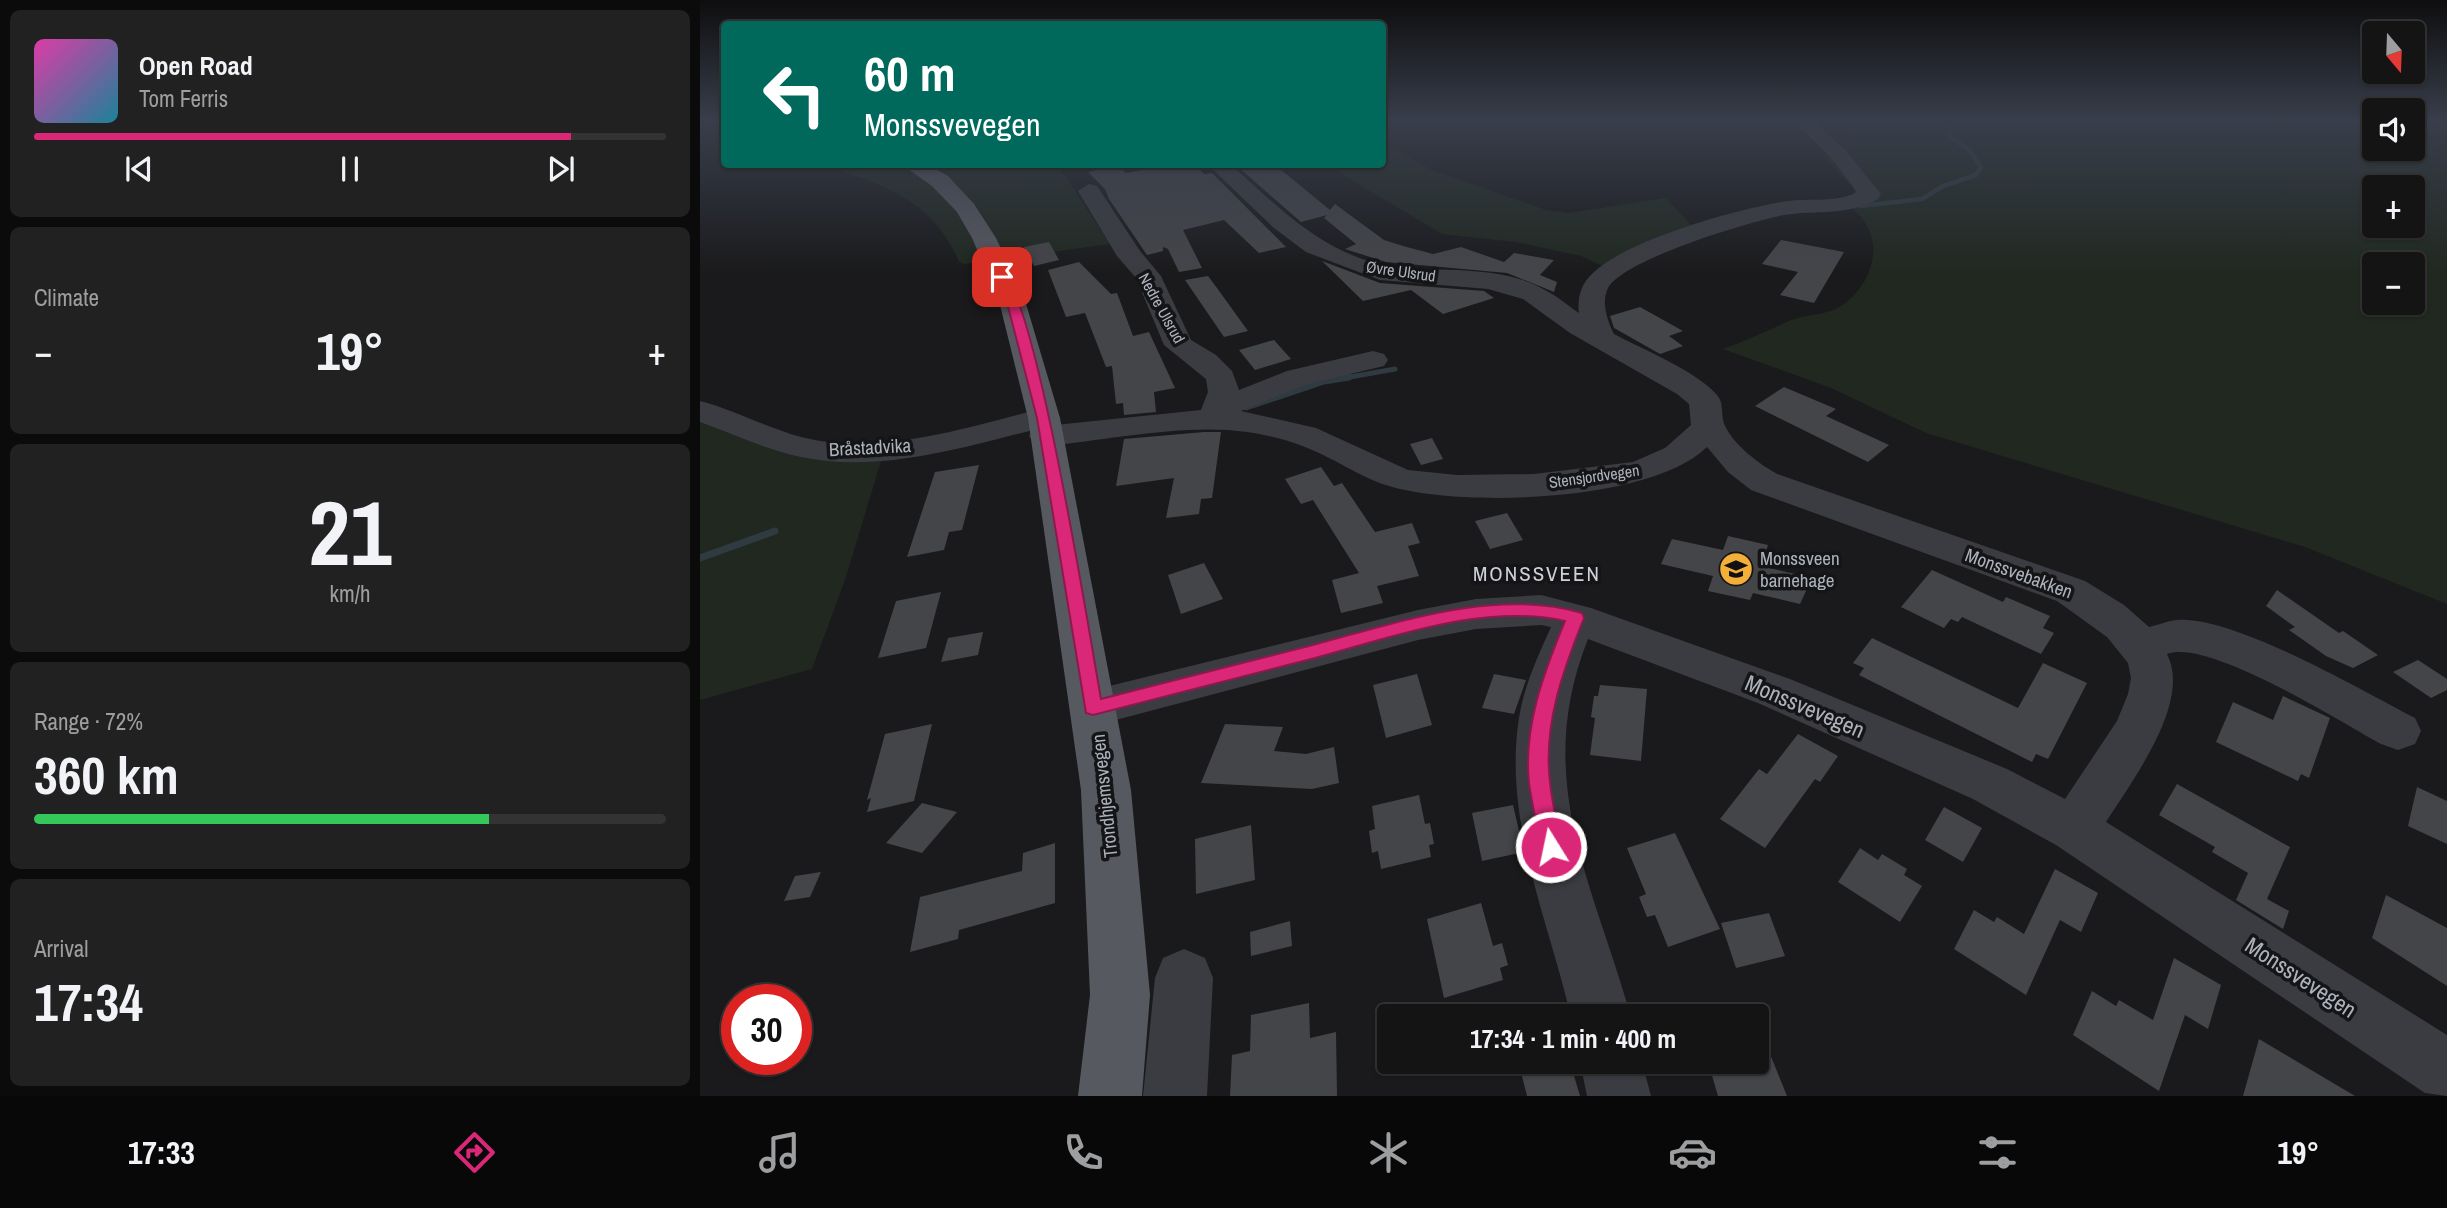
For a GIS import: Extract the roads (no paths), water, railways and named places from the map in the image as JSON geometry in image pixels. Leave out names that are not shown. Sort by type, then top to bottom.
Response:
[{"type":"main road","name":"Trondhjemsvegen","points":[[925,172],[940,181],[966,209],[984,238],[1011,299],[1045,427],[1107,790],[1120,995],[1110,1096]]},
{"type":"street","name":"Øvre Ulsrud","points":[[1226,172],[1282,223],[1327,252],[1380,272],[1512,285],[1532,293],[1602,341]]},
{"type":"street","points":[[1708,426],[1705,401],[1688,387],[1602,341],[1592,321],[1594,288],[1601,277],[1618,266],[1675,242],[1739,220],[1787,208],[1860,201],[1870,194],[1853,172]]},
{"type":"street","name":"Nedre Ulsrud","points":[[1088,191],[1130,256],[1148,276],[1179,345],[1205,361],[1221,377],[1224,391],[1215,414]]},
{"type":"street","points":[[1215,414],[1298,377],[1373,360]]},
{"type":"street","name":"Bråstadvika","points":[[700,411],[800,447],[834,452],[904,448],[1045,427]]},
{"type":"street","name":"Stensjordvegen","points":[[1045,427],[1215,414],[1287,428],[1398,478],[1430,486],[1512,485],[1636,472],[1663,464],[1690,447],[1708,426]]},
{"type":"street","name":"Monssvebakken","points":[[1708,426],[1730,456],[1745,471],[1764,482],[2071,591],[2110,615],[2141,647],[2153,677],[2149,708],[2074,829]]},
{"type":"street","name":"Monssvevegen","points":[[1093,708],[1418,625],[1476,614],[1541,610],[1576,618],[1773,691],[1990,784],[2074,829],[2447,1072]]},
{"type":"street","points":[[1576,618],[1555,667],[1541,719],[1539,780],[1551,847],[1598,1004]]},
{"type":"street","points":[[2141,647],[2177,635],[2219,643],[2269,664],[2398,731]]},
{"type":"street","points":[[1175,1096],[1184,978]]},
{"type":"street","points":[[1614,1074],[1619,1096]]},
{"type":"waterway","points":[[1861,206],[1922,199],[1943,186],[1978,172]]},
{"type":"waterway","points":[[1339,379],[1395,369]]},
{"type":"waterway","points":[[1246,407],[1324,381],[1349,377]]},
{"type":"waterway","points":[[700,558],[775,531]]},
{"type":"place","name":"Monssveen barnehage","points":[[1736,569]]},
{"type":"district","name":"MONSSVEEN","points":[[1537,573]]}]
